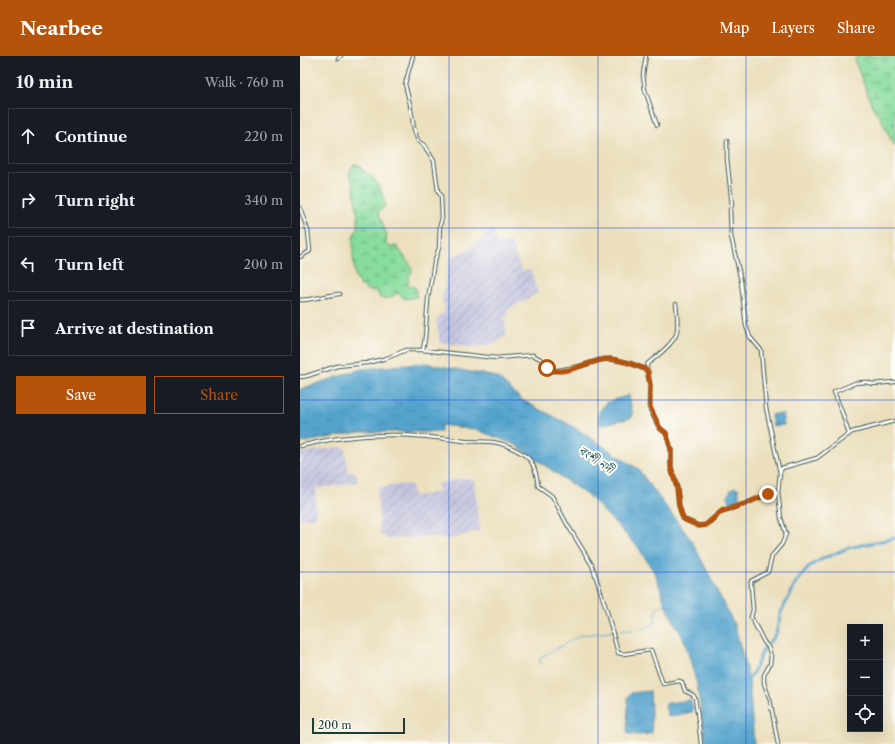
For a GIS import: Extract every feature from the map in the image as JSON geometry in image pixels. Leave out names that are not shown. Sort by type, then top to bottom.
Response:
[{"type":"street","points":[[413,56],[405,84],[418,142],[424,145],[434,161],[438,191],[441,196],[442,212],[439,248],[434,263],[428,299],[423,350]]},
{"type":"street","points":[[646,56],[643,75],[645,90],[657,125]]},
{"type":"street","points":[[727,141],[727,159],[732,205],[730,210],[731,236],[742,281],[746,326],[750,337],[761,350],[766,408],[780,473],[778,492],[781,518],[786,534],[782,544],[772,556],[768,572],[751,581],[753,610],[751,616],[764,642],[770,650],[771,656],[770,664],[764,675],[764,683],[770,700],[778,744]]},
{"type":"street","points":[[300,208],[308,231],[310,251],[300,257]]},
{"type":"street","points":[[300,300],[315,299],[340,294]]},
{"type":"street","points":[[676,304],[676,335],[662,352],[647,364],[647,370],[650,385],[650,407],[660,428],[666,433],[671,449],[671,467],[683,519],[699,526],[706,525],[722,511],[778,492]]},
{"type":"street","points":[[300,377],[337,366],[367,363],[387,358],[406,350],[423,350],[496,358],[533,355],[542,360],[547,368],[554,370],[566,369],[600,360],[610,359],[630,363],[647,370]]},
{"type":"street","points":[[849,434],[834,392],[855,383],[865,382],[874,384],[895,382]]},
{"type":"street","points":[[780,473],[782,468],[817,458],[849,434],[895,421]]},
{"type":"street","points":[[300,446],[337,439],[388,435],[410,435],[472,442],[492,442],[523,454],[529,459],[534,467],[538,486],[552,496],[592,565],[606,608],[618,653],[623,654],[651,650],[663,684],[679,680],[682,682],[685,691],[693,695],[695,698],[701,744]]},
{"type":"shaded area","points":[[492,230],[497,244],[510,242],[522,271],[530,270],[538,293],[507,310],[508,316],[504,318],[507,335],[499,341],[485,346],[469,347],[440,342],[436,321],[440,315],[445,312],[445,305],[442,301],[451,257],[466,251]]},
{"type":"shaded area","points":[[340,447],[345,448],[348,472],[357,473],[357,482],[320,488],[316,485],[316,516],[314,518],[300,519],[300,453]]},
{"type":"shaded area","points":[[469,478],[474,481],[480,530],[451,539],[425,537],[386,539],[383,535],[380,535],[377,490],[379,488],[410,484],[414,496],[423,495],[438,492],[437,484]]},
{"type":"green space","points":[[856,56],[895,56],[894,146],[880,117],[873,108],[855,62]]},
{"type":"green space","points":[[355,164],[360,166],[372,177],[381,191],[385,206],[378,212],[387,235],[386,243],[389,247],[397,246],[411,266],[412,272],[409,276],[408,285],[415,287],[417,297],[404,299],[398,293],[389,298],[380,298],[376,290],[366,290],[364,286],[360,286],[355,276],[353,237],[358,227],[358,218],[353,182],[350,176],[352,167]]},
{"type":"water","name":"বংশী নদী","points":[[425,363],[497,377],[522,400],[574,427],[638,469],[692,541],[735,626],[749,680],[754,744],[706,744],[697,685],[685,642],[665,604],[656,575],[638,547],[591,498],[516,445],[475,429],[441,425],[441,432],[360,432],[300,443],[300,389],[361,369]]},
{"type":"water","points":[[629,395],[633,416],[631,418],[600,425],[599,413],[602,408],[608,402]]},
{"type":"water","points":[[772,414],[783,414],[784,425],[773,426]]},
{"type":"water","points":[[734,487],[738,488],[739,492],[739,502],[735,505],[730,503],[728,496],[731,489]]},
{"type":"water","points":[[650,691],[652,733],[633,735],[627,733],[628,697],[631,693]]},
{"type":"water","points":[[690,700],[693,708],[692,712],[668,717],[665,706],[667,703]]},
{"type":"waterway","points":[[769,643],[776,634],[781,612],[796,583],[810,566],[848,548],[895,538]]},
{"type":"waterway","points":[[613,631],[636,630],[652,625],[656,622],[655,615],[658,607],[666,603]]},
{"type":"waterway","points":[[540,664],[540,658],[581,635],[611,632]]},
{"type":"waterway","points":[[746,682],[755,670],[765,647]]},
{"type":"route","points":[[547,368],[550,370],[559,370],[610,359],[630,363],[648,371],[650,385],[650,407],[660,429],[664,430],[666,433],[671,449],[671,467],[676,481],[677,498],[683,519],[699,526],[706,525],[722,511],[745,504],[768,494]]}]
